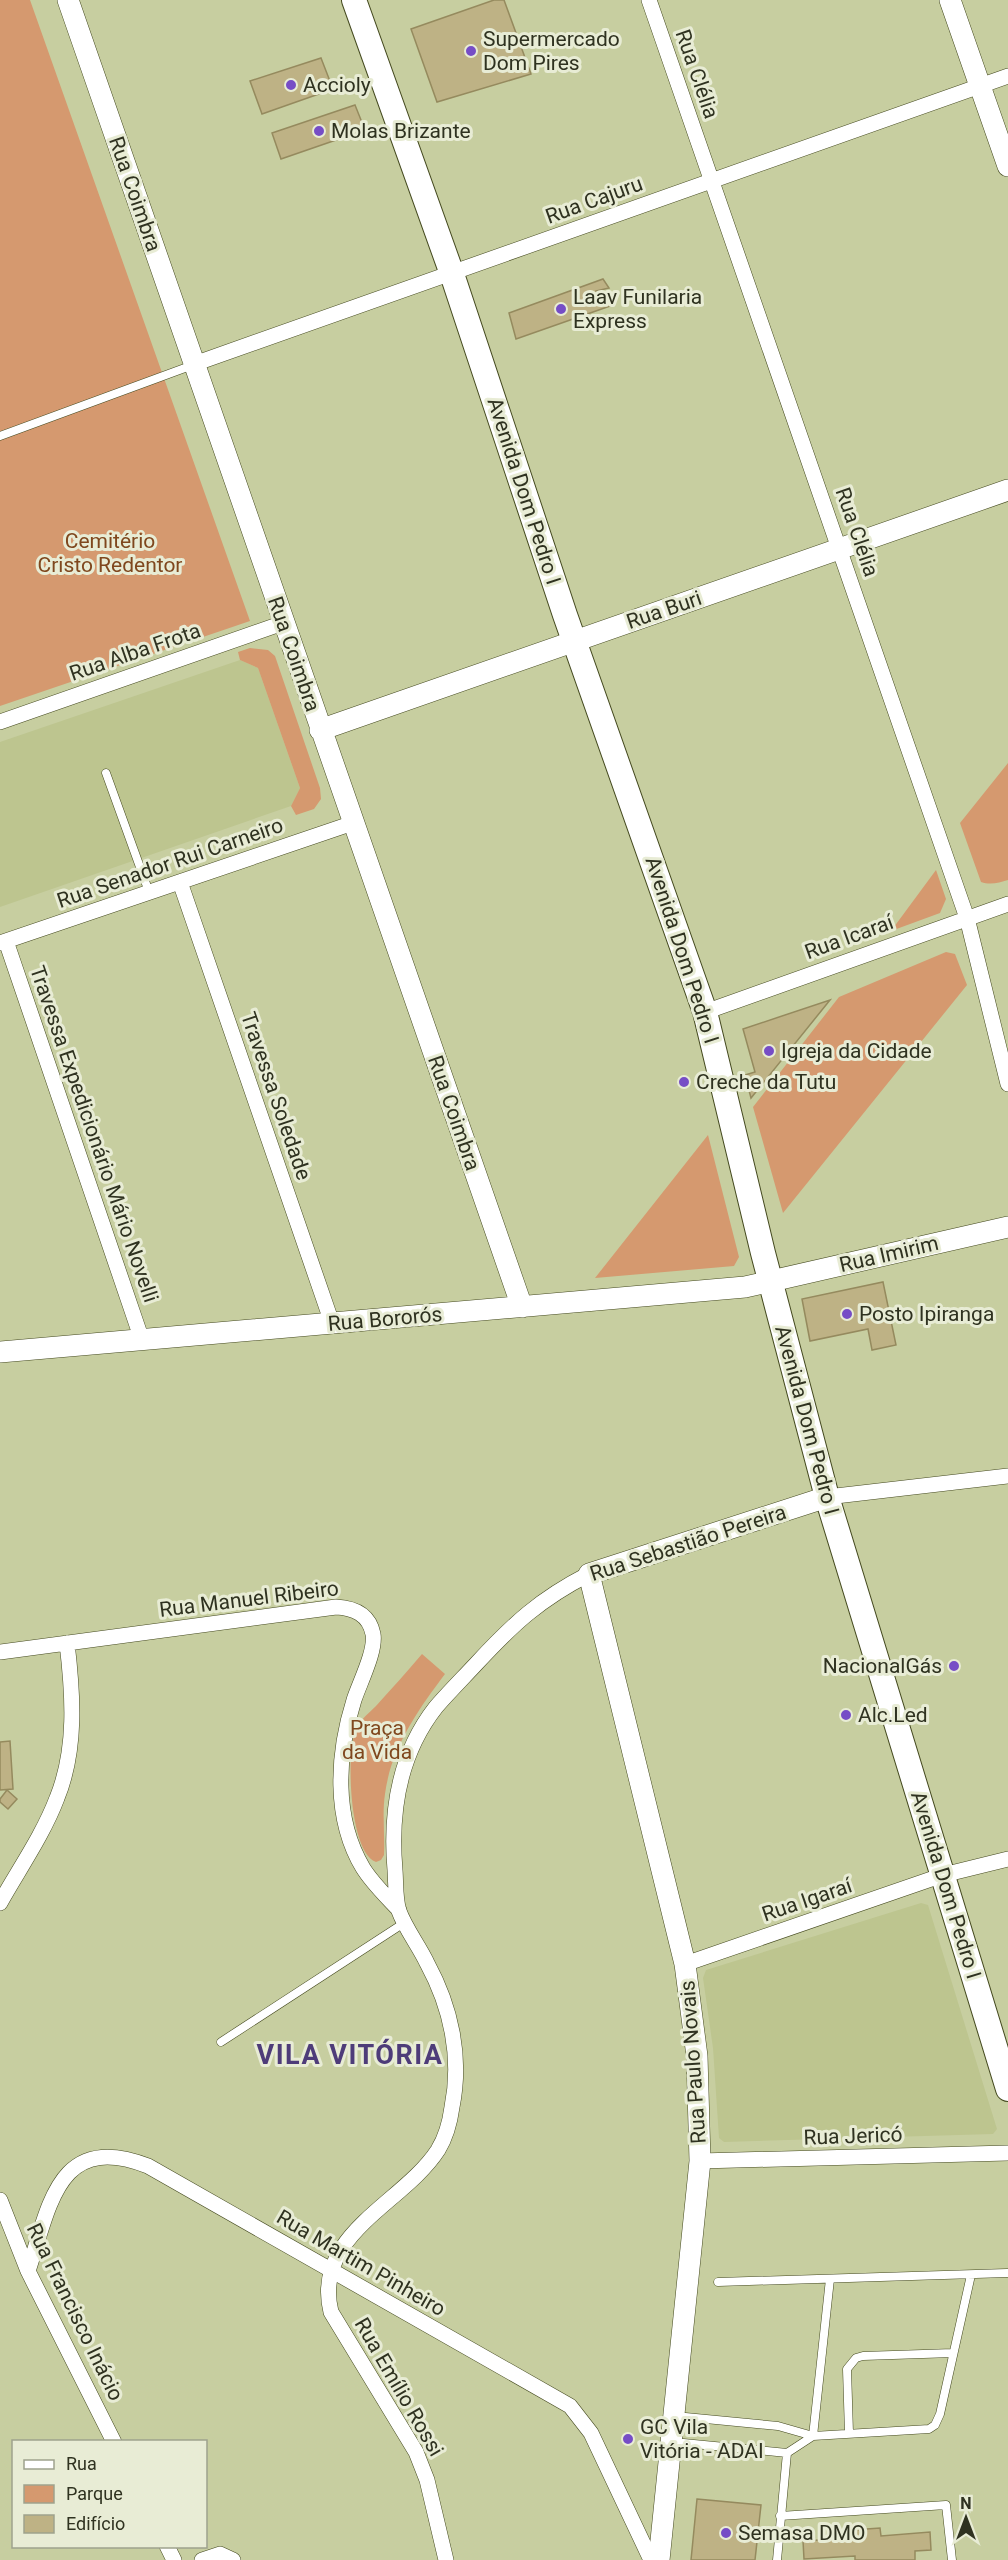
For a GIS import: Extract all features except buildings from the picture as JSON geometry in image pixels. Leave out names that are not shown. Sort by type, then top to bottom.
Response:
[{"type":"main road","name":"Avenida Dom Pedro I","points":[[354,0],[452,274],[574,641],[705,1012],[770,1281],[827,1497],[1008,2089]]},
{"type":"street","name":"Rua Coimbra","points":[[68,0],[522,1307]]},
{"type":"street","name":"Rua Clélia","points":[[649,0],[967,918],[1007,1077]]},
{"type":"street","points":[[950,0],[1008,166]]},
{"type":"street","name":"Rua Cajuru","points":[[194,364],[1008,76]]},
{"type":"street","name":"Rua Buri","points":[[320,730],[1008,490]]},
{"type":"street","name":"Rua Alba Frota","points":[[0,722],[283,623]]},
{"type":"street","name":"Rua Senador Rui Carneiro","points":[[3,942],[353,823]]},
{"type":"street","name":"Travessa Soledade","points":[[180,882],[332,1323]]},
{"type":"street","name":"Rua Icaraí","points":[[705,1012],[1008,904]]},
{"type":"street","name":"Travessa Expedicionário Mário Novelli","points":[[3,942],[142,1340]]},
{"type":"street","name":"Rua Imirim","points":[[770,1281],[1008,1227]]},
{"type":"street","name":"Rua Bororós","points":[[0,1352],[745,1287],[770,1281]]},
{"type":"street","points":[[827,1497],[1008,1476]]},
{"type":"street","name":"Rua Sebastião Pereira","points":[[331,2271],[340,2250],[352,2235],[423,2169],[438,2149],[449,2124],[454,2098],[455,2048],[450,2018],[432,1971],[402,1916],[392,1824],[406,1766],[423,1726],[436,1707],[507,1631],[557,1590],[589,1574],[827,1497]]},
{"type":"street","name":"Rua Paulo Novais","points":[[589,1574],[685,1964],[697,2056],[700,2161],[659,2560]]},
{"type":"street","name":"Rua Manuel Ribeiro","points":[[0,1652],[336,1607],[352,1608],[364,1615],[373,1635],[372,1648],[353,1702],[344,1742],[340,1772],[342,1809],[354,1851],[363,1868],[402,1916]]},
{"type":"street","points":[[0,1903],[44,1826],[58,1797],[65,1771],[72,1715],[67,1643]]},
{"type":"street","name":"Rua Igaraí","points":[[685,1964],[944,1875],[1008,1859]]},
{"type":"street","name":"Rua Jericó","points":[[700,2161],[1008,2153]]},
{"type":"street","name":"Rua Martim Pinheiro","points":[[28,2271],[50,2207],[65,2176],[84,2160],[114,2155],[148,2166],[570,2406],[591,2433],[651,2560]]},
{"type":"street","name":"Rua Francisco Inácio","points":[[0,2200],[28,2271],[113,2440]]},
{"type":"street","name":"Rua Emílio Rossi","points":[[331,2271],[327,2289],[331,2312],[416,2452],[427,2480],[446,2560]]},
{"type":"street","points":[[202,2560],[227,2557]]},
{"type":"lane","points":[[0,436],[194,364]]},
{"type":"lane","points":[[106,772],[149,892]]},
{"type":"lane","points":[[221,2042],[402,1916]]},
{"type":"lane","points":[[718,2282],[1007,2273]]},
{"type":"lane","points":[[674,2416],[778,2426],[813,2436],[923,2430],[935,2425],[940,2414],[971,2275]]},
{"type":"lane","points":[[813,2436],[830,2279]]},
{"type":"lane","points":[[849,2433],[847,2369],[856,2358],[953,2353]]},
{"type":"lane","points":[[671,2442],[787,2453],[813,2436]]},
{"type":"lane","points":[[777,2560],[787,2453]]},
{"type":"lane","points":[[780,2516],[946,2505],[952,2560]]},
{"type":"shaded area","points":[[240,660],[258,668],[300,788],[291,806],[0,907],[0,742]]},
{"type":"shaded area","points":[[921,1903],[928,1905],[997,2129],[993,2134],[724,2142],[719,2138],[713,2048],[703,1978],[706,1970]]},
{"type":"green space","name":"Cemitério Cristo Redentor","points":[[0,0],[30,0],[250,621],[0,706]]},
{"type":"green space","points":[[250,648],[268,650],[275,656],[320,788],[321,799],[314,809],[296,815],[291,806],[300,788],[258,668],[240,660],[238,652]]},
{"type":"green space","points":[[1008,763],[1008,880],[984,883],[981,882],[960,823]]},
{"type":"green space","points":[[936,870],[946,899],[940,913],[891,931]]},
{"type":"green space","points":[[946,952],[955,954],[967,985],[783,1213],[753,1107],[839,997]]},
{"type":"green space","points":[[708,1135],[739,1257],[734,1266],[595,1278]]},
{"type":"green space","name":"Praça da Vida","points":[[422,1654],[445,1674],[407,1730],[393,1761],[384,1802],[384,1855],[376,1862],[367,1855],[355,1821],[351,1777],[353,1739],[361,1721]]},
{"type":"place","name":"Supermercado Dom Pires","points":[[471,51]]},
{"type":"place","name":"Accioly","points":[[291,85]]},
{"type":"place","name":"Molas Brizante","points":[[319,131]]},
{"type":"place","name":"Laav Funilaria Express","points":[[561,309]]},
{"type":"place","name":"Igreja da Cidade","points":[[769,1051]]},
{"type":"place","name":"Creche da Tutu","points":[[684,1082]]},
{"type":"place","name":"Posto Ipiranga","points":[[847,1314]]},
{"type":"place","name":"NacionalGás","points":[[954,1666]]},
{"type":"place","name":"Alc.Led","points":[[846,1715]]},
{"type":"place","name":"GC Vila Vitória - ADAI","points":[[628,2439]]},
{"type":"place","name":"Semasa DMO","points":[[726,2533]]},
{"type":"district","name":"VILA VITÓRIA","points":[[350,2055]]}]
